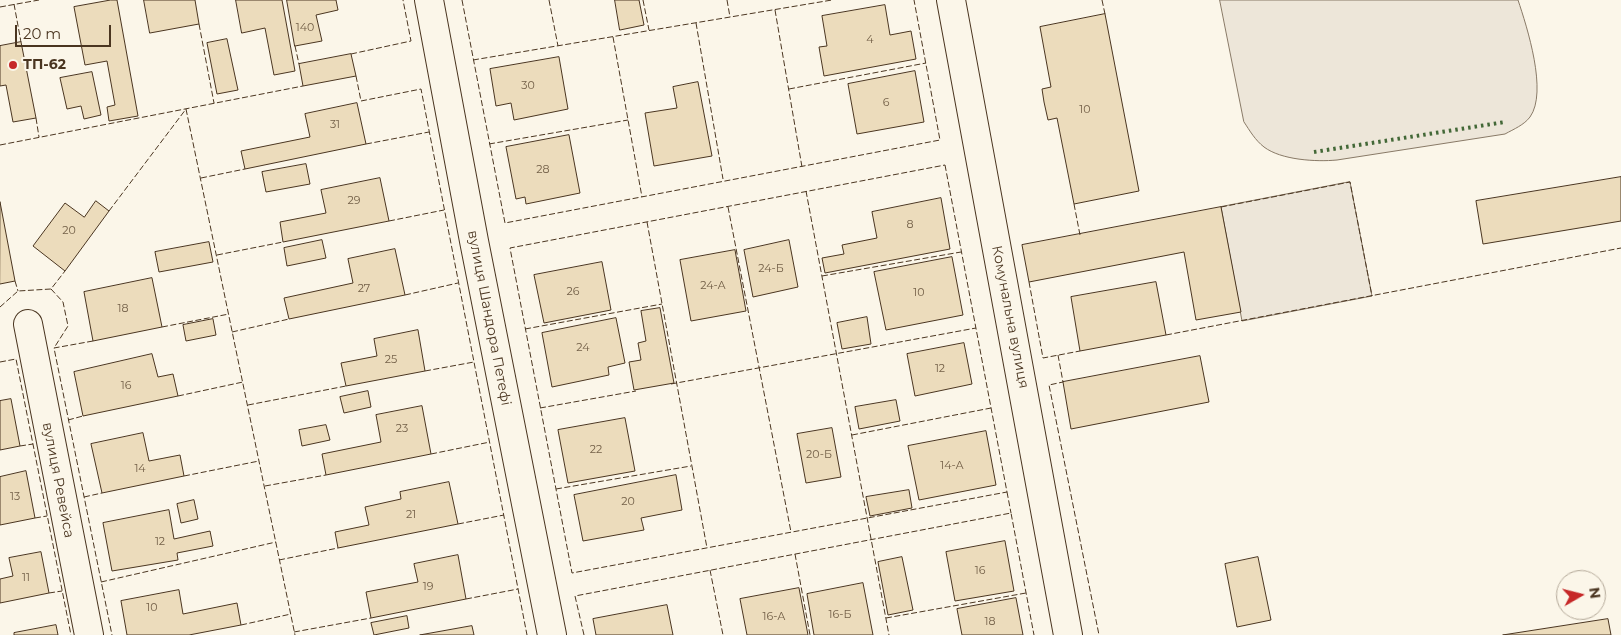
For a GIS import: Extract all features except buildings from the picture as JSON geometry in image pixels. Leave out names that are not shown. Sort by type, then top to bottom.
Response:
[{"type":"street","name":"вулиця Шандора Петефі","points":[[429,0],[474,241],[552,635]]},
{"type":"street","name":"Комунальна вулиця","points":[[951,0],[1068,635]]},
{"type":"street","name":"вулиця Ревейса","points":[[28,324],[89,635]]},
{"type":"shaded area","points":[[1220,0],[1518,0],[1534,59],[1537,92],[1535,106],[1528,120],[1505,134],[1337,160],[1319,161],[1280,155],[1264,147],[1244,122]]},
{"type":"shaded area","points":[[1350,182],[1372,296],[1242,321],[1221,207]]},
{"type":"hedge","points":[[1314,152],[1505,122]]},
{"type":"fence","points":[[0,7],[39,0]]},
{"type":"fence","points":[[351,54],[411,41],[403,0]]},
{"type":"fence","points":[[462,0],[505,223],[940,140],[914,0]]},
{"type":"fence","points":[[549,0],[558,46]]},
{"type":"fence","points":[[643,0],[649,30]]},
{"type":"fence","points":[[727,0],[730,17]]},
{"type":"fence","points":[[473,60],[832,0]]},
{"type":"fence","points":[[1102,0],[1105,14]]},
{"type":"fence","points":[[14,4],[21,42]]},
{"type":"fence","points":[[775,10],[802,167]]},
{"type":"fence","points":[[696,23],[723,179]]},
{"type":"fence","points":[[199,24],[214,103]]},
{"type":"fence","points":[[613,37],[642,197]]},
{"type":"fence","points":[[295,46],[299,64]]},
{"type":"fence","points":[[789,89],[926,63]]},
{"type":"fence","points":[[356,76],[361,101],[421,89],[527,635]]},
{"type":"fence","points":[[0,145],[303,86]]},
{"type":"fence","points":[[186,109],[295,635]]},
{"type":"fence","points":[[109,211],[186,109]]},
{"type":"fence","points":[[36,118],[39,137]]},
{"type":"fence","points":[[489,144],[628,120]]},
{"type":"fence","points":[[366,144],[429,132]]},
{"type":"fence","points":[[945,165],[1007,492],[572,573],[510,248],[945,165]]},
{"type":"fence","points":[[201,178],[245,169]]},
{"type":"fence","points":[[1221,207],[1350,182],[1372,296]]},
{"type":"fence","points":[[806,191],[889,635]]},
{"type":"fence","points":[[1074,204],[1080,235]]},
{"type":"fence","points":[[728,207],[791,532]]},
{"type":"fence","points":[[389,221],[444,210]]},
{"type":"fence","points":[[647,222],[707,548]]},
{"type":"fence","points":[[217,255],[283,242]]},
{"type":"fence","points":[[1166,335],[1621,248]]},
{"type":"fence","points":[[822,276],[961,252]]},
{"type":"fence","points":[[0,307],[18,291],[51,289],[65,271]]},
{"type":"fence","points":[[15,281],[18,291]]},
{"type":"fence","points":[[1029,282],[1043,358],[1080,351]]},
{"type":"fence","points":[[405,295],[458,283]]},
{"type":"fence","points":[[51,289],[63,302],[68,326],[54,348]]},
{"type":"fence","points":[[525,329],[662,304]]},
{"type":"fence","points":[[162,327],[229,314]]},
{"type":"fence","points":[[232,332],[289,319]]},
{"type":"fence","points":[[671,384],[976,328]]},
{"type":"fence","points":[[93,341],[54,348],[112,635]]},
{"type":"fence","points":[[1058,355],[1063,382],[1049,385],[1099,635]]},
{"type":"fence","points":[[0,362],[16,359],[71,635]]},
{"type":"fence","points":[[425,371],[474,362]]},
{"type":"fence","points":[[178,396],[243,382]]},
{"type":"fence","points":[[248,405],[346,386]]},
{"type":"fence","points":[[540,408],[636,391]]},
{"type":"fence","points":[[852,435],[991,408]]},
{"type":"fence","points":[[68,420],[83,416]]},
{"type":"fence","points":[[431,454],[490,442]]},
{"type":"fence","points":[[20,446],[33,444]]},
{"type":"fence","points":[[184,476],[259,461]]},
{"type":"fence","points":[[556,489],[691,466]]},
{"type":"fence","points":[[265,486],[326,475]]},
{"type":"fence","points":[[1007,492],[1011,513]]},
{"type":"fence","points":[[84,497],[102,493]]},
{"type":"fence","points":[[584,635],[575,596],[1011,513],[1034,635]]},
{"type":"fence","points":[[458,524],[504,515]]},
{"type":"fence","points":[[35,518],[47,516]]},
{"type":"fence","points":[[101,582],[276,542]]},
{"type":"fence","points":[[279,560],[338,548]]},
{"type":"fence","points":[[795,554],[810,635]]},
{"type":"fence","points":[[710,570],[723,635]]},
{"type":"fence","points":[[466,599],[518,589]]},
{"type":"fence","points":[[49,593],[62,591]]},
{"type":"fence","points":[[886,618],[1026,593]]},
{"type":"fence","points":[[241,625],[291,614]]},
{"type":"fence","points":[[294,632],[371,618]]},
{"type":"place","name":"ТП-62","points":[[13,65]]}]
